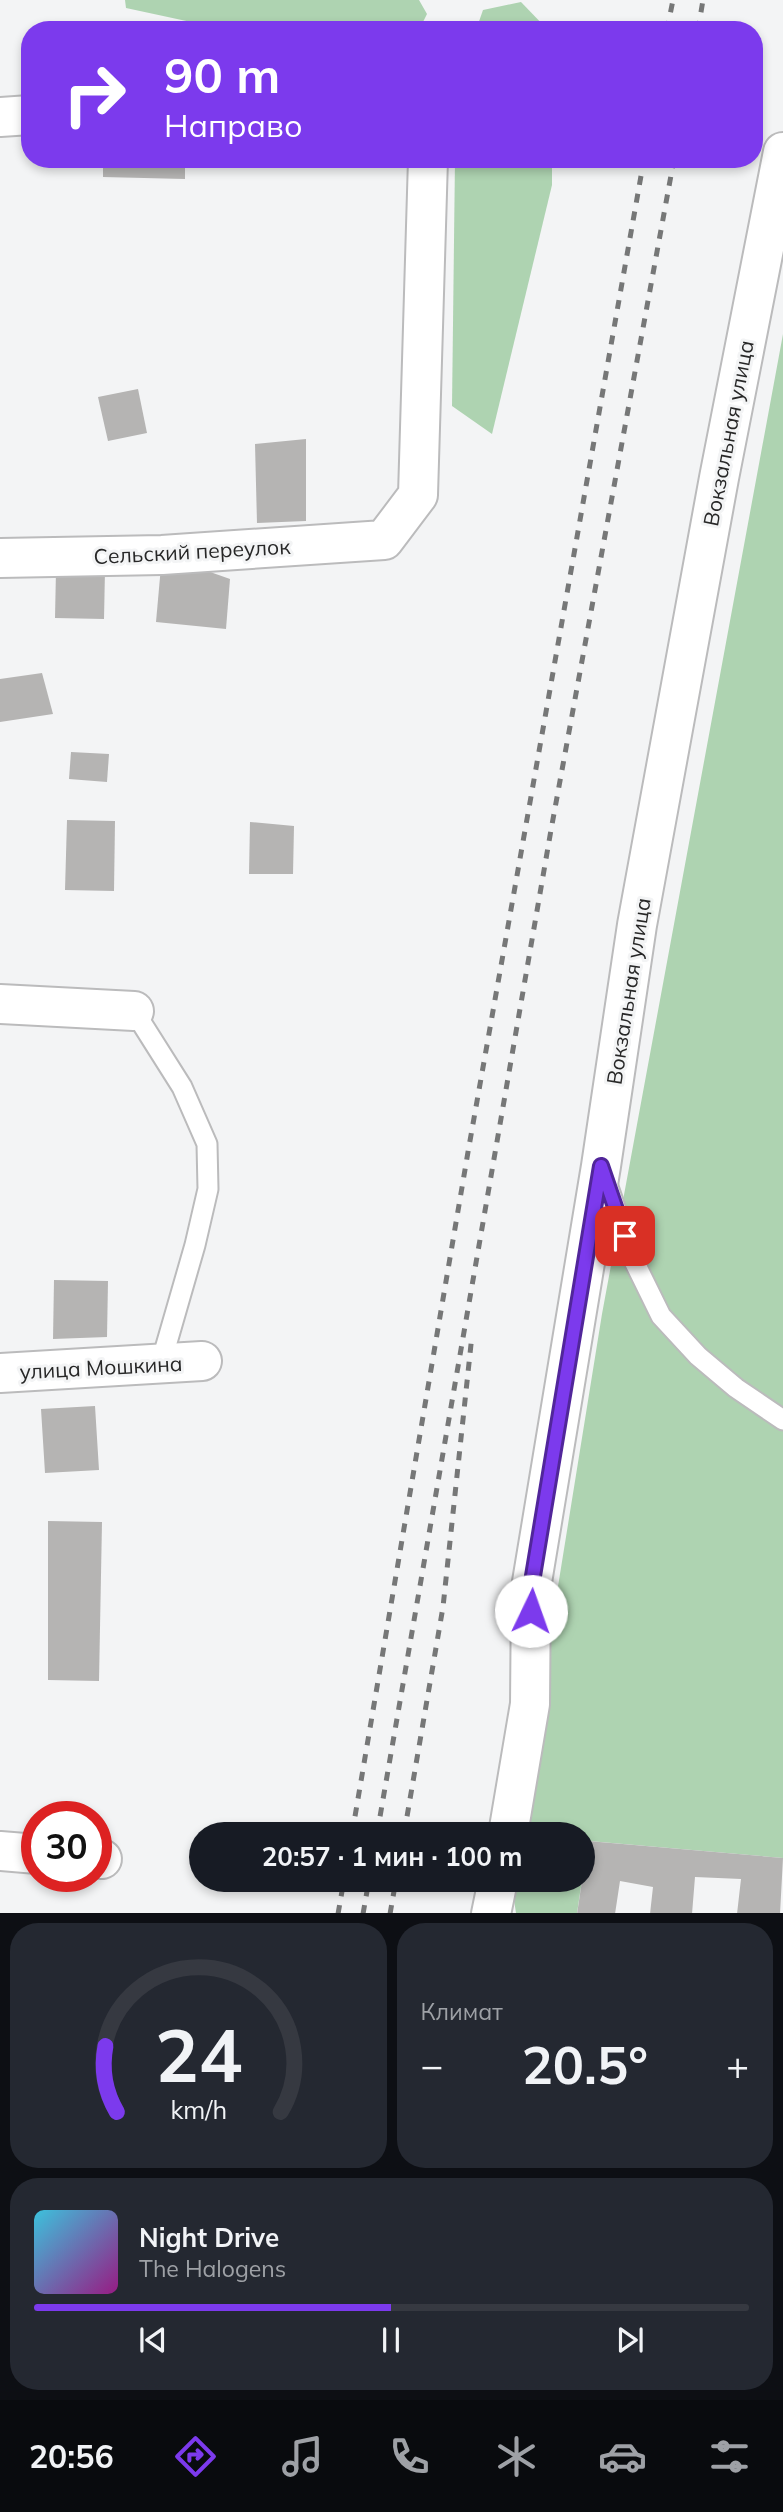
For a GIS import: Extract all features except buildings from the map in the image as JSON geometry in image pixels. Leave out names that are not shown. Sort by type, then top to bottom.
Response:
[{"type":"street","points":[[0,117],[21,116]]},
{"type":"street","name":"Вокзальная улица","points":[[510,1822],[530,1704],[531,1588],[601,1166],[637,925],[719,478],[783,152]]},
{"type":"street","name":"Сельский переулок","points":[[0,558],[162,555],[384,540],[418,495],[428,168]]},
{"type":"street","points":[[0,1004],[134,1011]]},
{"type":"street","name":"улица Мошкина","points":[[0,1373],[202,1361]]},
{"type":"street","points":[[0,1851],[21,1853]]},
{"type":"street","points":[[491,1913],[495,1892]]},
{"type":"lane","points":[[134,1011],[182,1087],[207,1144],[208,1189],[161,1363]]},
{"type":"lane","points":[[601,1166],[632,1259],[661,1316],[698,1356],[736,1388],[783,1420]]},
{"type":"green space","points":[[125,0],[419,0],[427,14],[424,21],[186,21],[126,8]]},
{"type":"green space","points":[[521,2],[539,21],[479,21],[483,10]]},
{"type":"green space","points":[[455,168],[552,168],[552,185],[492,434],[452,406]]},
{"type":"green space","points":[[783,334],[783,1858],[595,1842],[595,1822],[520,1822],[602,1314]]},
{"type":"green space","points":[[513,1892],[580,1892],[577,1913],[516,1913]]},
{"type":"railway","points":[[669,21],[673,0]]},
{"type":"railway","points":[[700,21],[703,0]]},
{"type":"railway","points":[[354,1822],[468,1152],[642,168]]},
{"type":"railway","points":[[379,1822],[551,830],[672,168]]},
{"type":"railway","points":[[406,1822],[443,1607],[472,1335]]},
{"type":"railway","points":[[338,1913],[342,1892]]},
{"type":"railway","points":[[363,1913],[367,1892]]},
{"type":"railway","points":[[390,1913],[394,1892]]},
{"type":"route","points":[[531,1611],[531,1588],[601,1166],[625,1236]]}]
